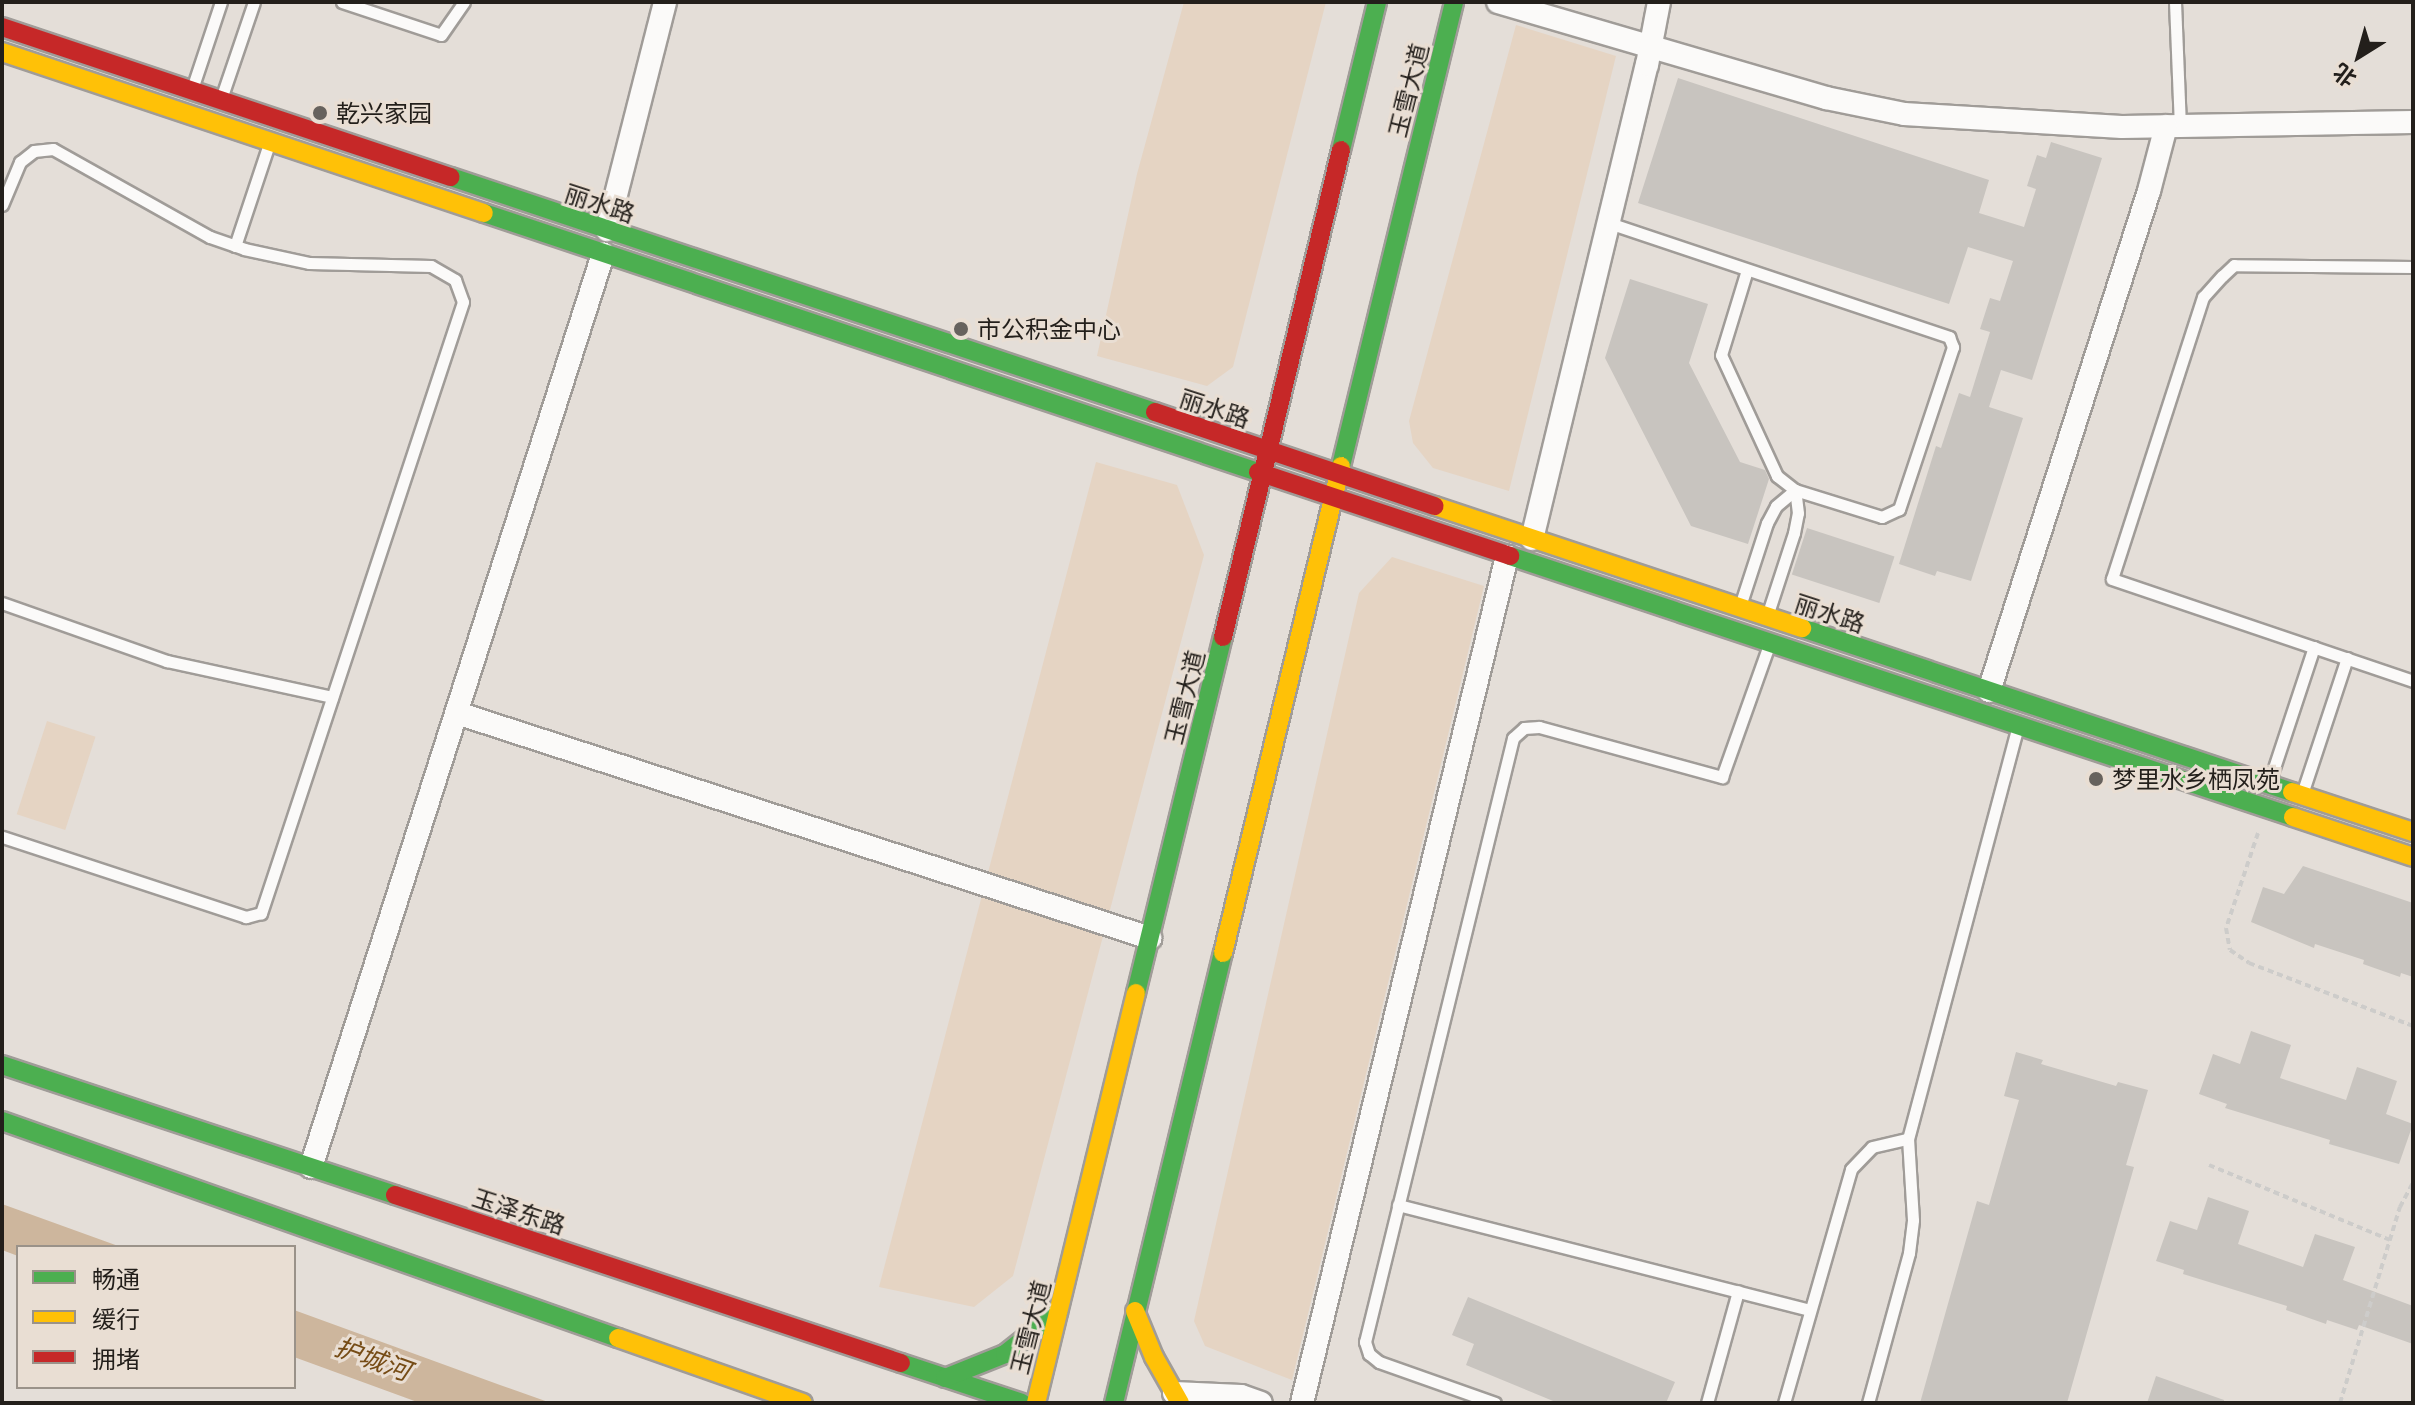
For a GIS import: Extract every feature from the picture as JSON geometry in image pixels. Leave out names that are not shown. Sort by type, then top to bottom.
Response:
[{"type":"street","points":[[607,230],[665,2]]},
{"type":"street","name":"玉雪大道","points":[[1036,1403],[1377,2]]},
{"type":"street","name":"玉雪大道","points":[[1114,1403],[1454,2]]},
{"type":"street","points":[[1498,2],[1826,98],[1904,114],[2173,126],[2413,122]]},
{"type":"street","points":[[1532,539],[1659,2]]},
{"type":"street","name":"丽水路","points":[[2,27],[2413,832]]},
{"type":"street","name":"丽水路","points":[[2,52],[2413,857]]},
{"type":"street","points":[[1989,691],[2149,191],[2173,126]]},
{"type":"street","points":[[311,1167],[603,254]]},
{"type":"street","points":[[1302,1403],[1507,556]]},
{"type":"street","points":[[457,713],[1150,938]]},
{"type":"street","name":"玉泽东路","points":[[2,1065],[1022,1403]]},
{"type":"street","points":[[2,1121],[803,1403]]},
{"type":"street","points":[[1135,1311],[1154,1357],[1177,1398],[1241,1396],[1261,1403]]},
{"type":"street","points":[[945,1378],[1005,1354],[1058,1312]]},
{"type":"lane","points":[[191,91],[221,2]]},
{"type":"lane","points":[[221,101],[254,2]]},
{"type":"lane","points":[[342,2],[441,35],[464,2]]},
{"type":"lane","points":[[2173,126],[2175,2]]},
{"type":"lane","points":[[235,246],[270,142]]},
{"type":"lane","points":[[2,205],[20,162],[34,151],[53,149],[178,222],[235,246],[309,263],[431,266],[448,273],[462,294],[463,302],[261,913],[246,917],[2,837]]},
{"type":"lane","points":[[1609,223],[1949,337],[1953,347],[1899,509],[1882,517],[1795,490],[1777,476],[1722,361],[1722,345],[1747,270]]},
{"type":"lane","points":[[2413,267],[2234,265],[2222,276],[2203,297],[2112,579],[2413,681]]},
{"type":"lane","points":[[1739,608],[1767,523],[1776,506],[1795,490]]},
{"type":"lane","points":[[1767,617],[1794,533],[1798,513],[1795,490]]},
{"type":"lane","points":[[2,603],[167,661],[332,697]]},
{"type":"lane","points":[[1495,1403],[1379,1362],[1366,1349],[1365,1335],[1513,738],[1524,728],[1539,727],[1722,777],[1769,643]]},
{"type":"lane","points":[[2268,784],[2314,647]]},
{"type":"lane","points":[[2302,795],[2347,658]]},
{"type":"lane","points":[[1868,1403],[1909,1253],[1913,1220],[1908,1139],[2017,726]]},
{"type":"lane","points":[[1784,1403],[1851,1169],[1872,1147],[1908,1139]]},
{"type":"lane","points":[[1398,1205],[1810,1310]]},
{"type":"lane","points":[[1707,1403],[1738,1291]]},
{"type":"path","points":[[2266,809],[2226,928],[2230,950],[2249,963],[2413,1026]]},
{"type":"path","points":[[2209,1165],[2390,1240]]},
{"type":"path","points":[[2340,1403],[2400,1207],[2413,1183]]},
{"type":"shaded area","points":[[1184,2],[1326,2],[1233,367],[1207,386],[1097,356],[1137,174]]},
{"type":"shaded area","points":[[1516,25],[1616,56],[1509,491],[1433,468],[1413,443],[1409,421]]},
{"type":"shaded area","points":[[1096,462],[1177,485],[1204,555],[1013,1276],[974,1307],[879,1287]]},
{"type":"shaded area","points":[[1392,557],[1484,586],[1292,1380],[1205,1346],[1194,1321],[1359,593]]},
{"type":"shaded area","points":[[47,721],[96,737],[65,830],[17,814]]},
{"type":"water","points":[[2,1204],[115,1245],[16,1245],[16,1255],[2,1250]]},
{"type":"water","name":"护城河","points":[[296,1311],[551,1403],[420,1403],[296,1358]]},
{"type":"building","points":[[1678,78],[1989,180],[1979,213],[2024,227],[2036,189],[2027,186],[2037,155],[2046,158],[2051,142],[2102,158],[2032,380],[2001,370],[1989,407],[2023,418],[1971,581],[1937,571],[1935,576],[1899,564],[1936,446],[1941,448],[1959,393],[1970,397],[1990,332],[1980,329],[1990,298],[2000,301],[2013,261],[1968,247],[1949,304],[1638,203]]},
{"type":"building","points":[[1630,279],[1708,304],[1689,363],[1740,462],[1765,470],[1769,479],[1748,544],[1691,526],[1605,358]]},
{"type":"building","points":[[1807,528],[1894,556],[1879,603],[1792,575]]},
{"type":"building","points":[[2303,866],[2413,903],[2413,977],[2401,973],[2400,977],[2363,964],[2364,960],[2315,944],[2314,948],[2251,922],[2263,887],[2284,894]]},
{"type":"building","points":[[2251,1031],[2291,1045],[2280,1078],[2346,1100],[2357,1067],[2397,1081],[2386,1114],[2413,1124],[2399,1164],[2329,1144],[2330,1140],[2225,1108],[2227,1104],[2199,1094],[2213,1054],[2240,1064]]},
{"type":"building","points":[[2016,1052],[2043,1060],[2041,1064],[2116,1086],[2118,1082],[2148,1090],[2126,1165],[2134,1167],[2067,1403],[1920,1403],[1977,1201],[1989,1205],[2019,1100],[2004,1096]]},
{"type":"building","points":[[2208,1197],[2249,1211],[2238,1244],[2303,1267],[2315,1234],[2355,1247],[2343,1280],[2413,1306],[2413,1344],[2359,1325],[2357,1330],[2327,1320],[2326,1324],[2286,1310],[2287,1306],[2183,1274],[2184,1270],[2156,1261],[2170,1221],[2197,1230]]},
{"type":"building","points":[[1468,1297],[1675,1382],[1666,1403],[1558,1403],[1466,1365],[1474,1344],[1452,1335]]},
{"type":"building","points":[[2156,1376],[2224,1400],[2224,1403],[2147,1403]]},
{"type":"traffic: fast","points":[[1341,150],[1377,2]]},
{"type":"traffic: fast","points":[[1341,466],[1454,2]]},
{"type":"traffic: fast","points":[[451,177],[1155,412]]},
{"type":"traffic: fast","points":[[484,213],[1258,472]]},
{"type":"traffic: fast","points":[[1510,556],[2293,817]]},
{"type":"traffic: fast","points":[[1802,628],[2292,792]]},
{"type":"traffic: fast","points":[[1136,993],[1223,637]]},
{"type":"traffic: fast","points":[[1114,1403],[1223,953]]},
{"type":"traffic: fast","points":[[2,1065],[395,1195]]},
{"type":"traffic: fast","points":[[2,1121],[618,1338]]},
{"type":"traffic: fast","points":[[945,1378],[1005,1354],[1058,1312]]},
{"type":"traffic: fast","points":[[901,1363],[1022,1403]]},
{"type":"traffic: slow","points":[[2,52],[484,213]]},
{"type":"traffic: slow","points":[[1223,953],[1341,466]]},
{"type":"traffic: slow","points":[[1435,506],[1802,628]]},
{"type":"traffic: slow","points":[[2292,792],[2413,832]]},
{"type":"traffic: slow","points":[[2293,817],[2413,857]]},
{"type":"traffic: slow","points":[[1036,1403],[1136,993]]},
{"type":"traffic: slow","points":[[1135,1311],[1154,1357],[1180,1403]]},
{"type":"traffic: slow","points":[[618,1338],[803,1403]]},
{"type":"traffic: jam","points":[[2,27],[451,177]]},
{"type":"traffic: jam","points":[[1223,637],[1341,150]]},
{"type":"traffic: jam","points":[[1155,412],[1435,506]]},
{"type":"traffic: jam","points":[[1258,472],[1510,556]]},
{"type":"traffic: jam","points":[[395,1195],[901,1363]]},
{"type":"place","name":"乾兴家园","points":[[320,113]]},
{"type":"place","name":"市公积金中心","points":[[961,329]]},
{"type":"place","name":"梦里水乡栖凤苑","points":[[2096,779]]}]
